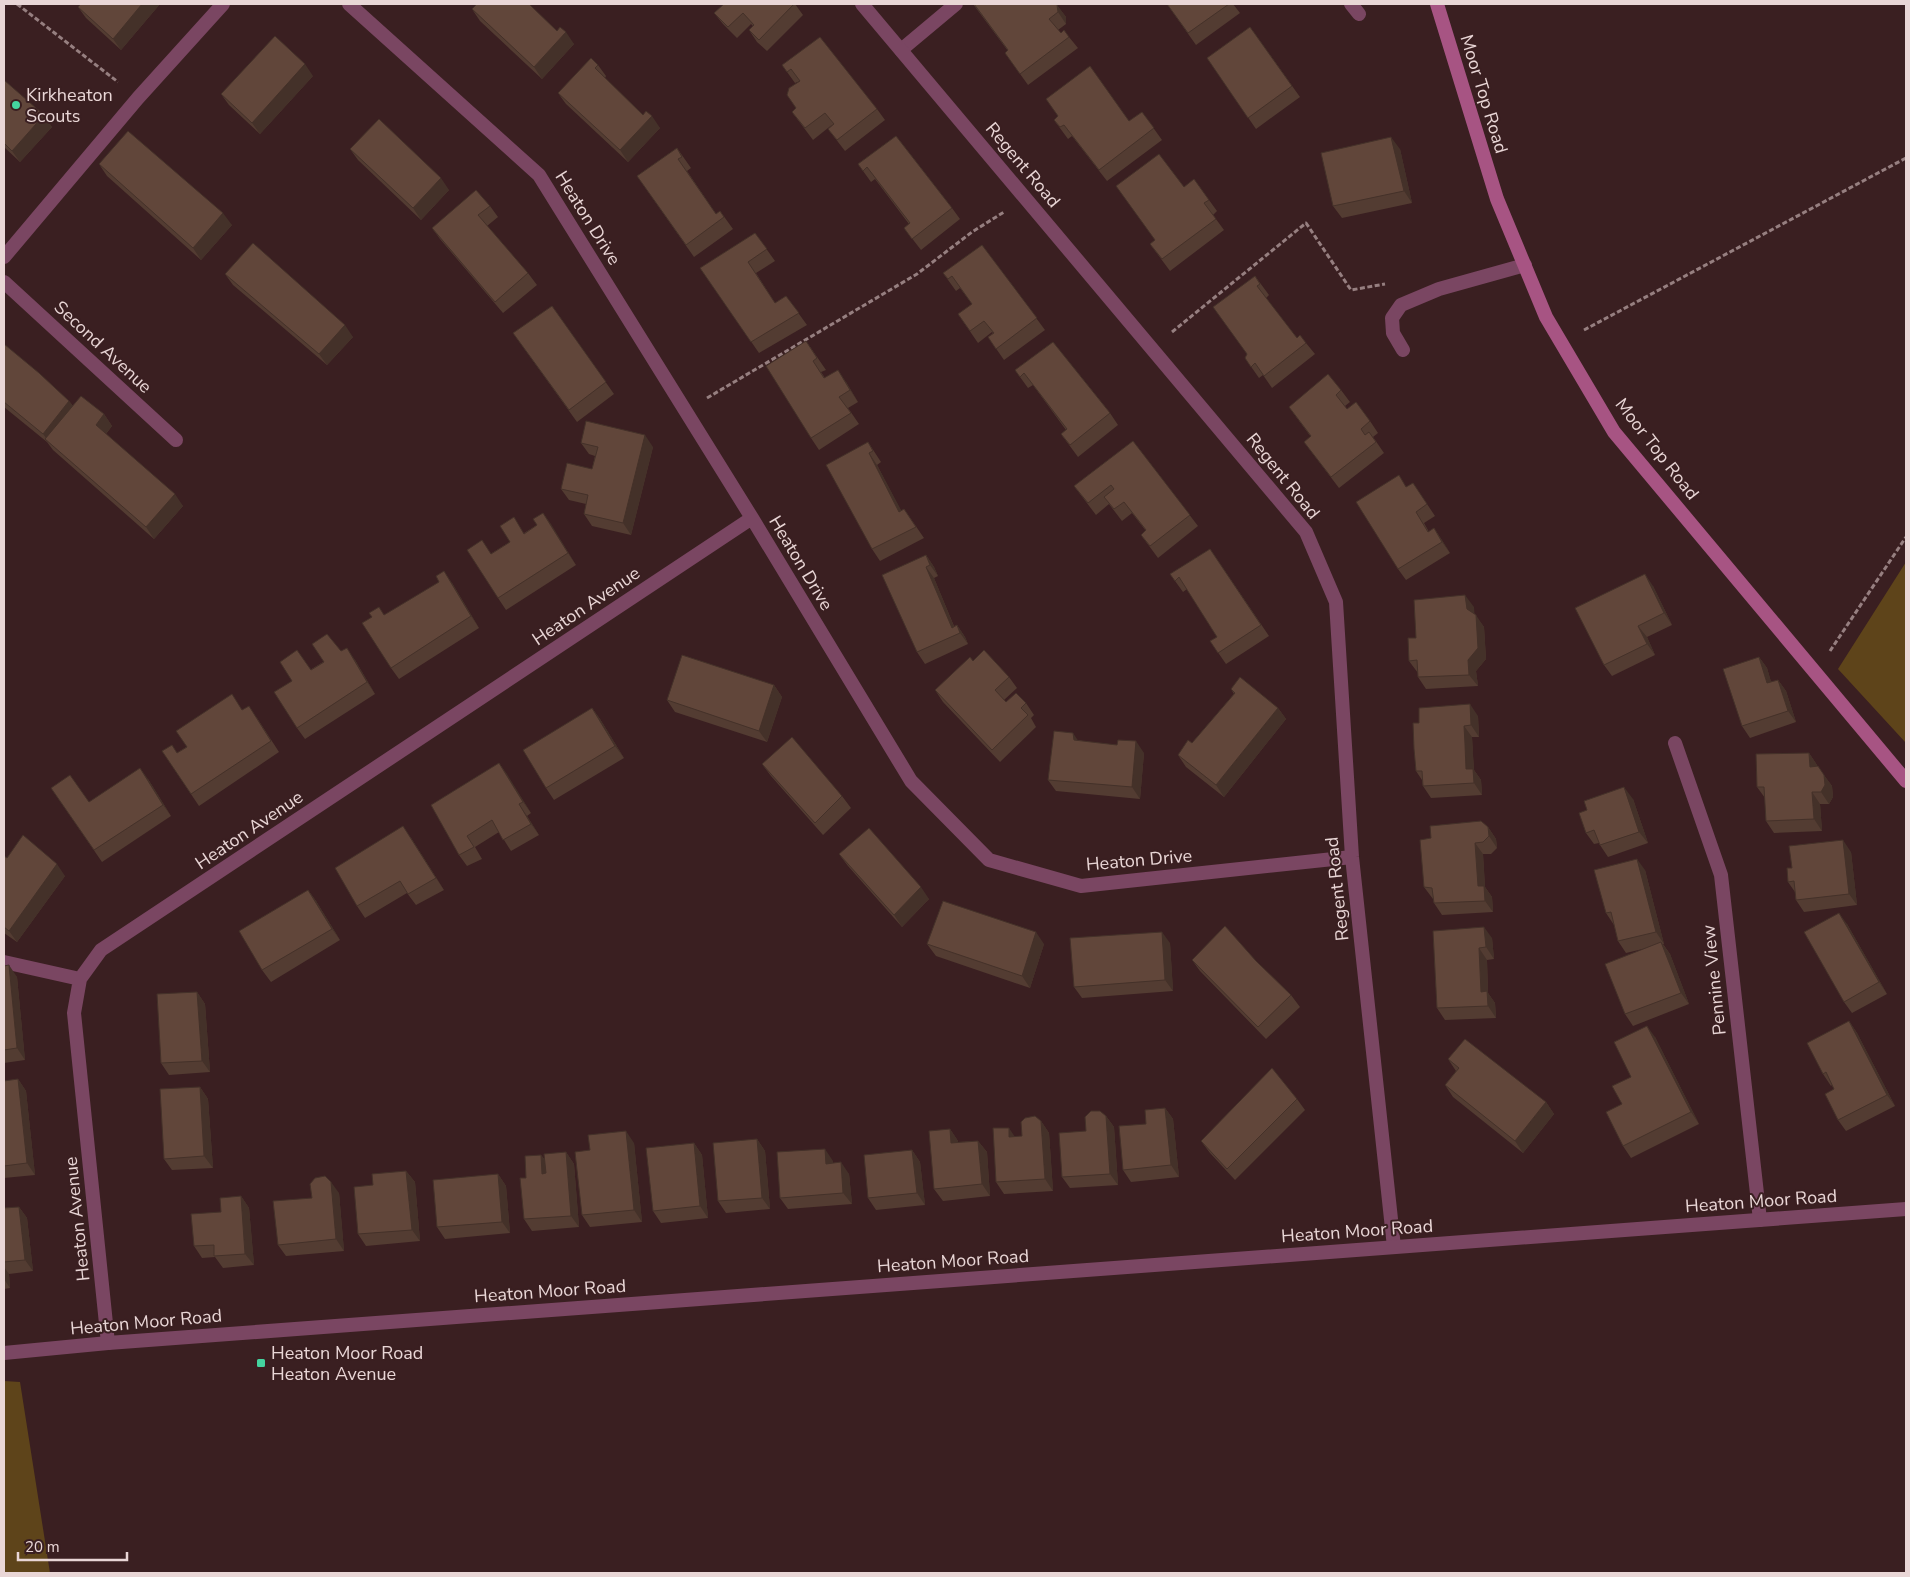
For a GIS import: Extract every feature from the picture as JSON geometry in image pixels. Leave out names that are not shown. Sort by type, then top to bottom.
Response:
[{"type":"main road","name":"Moor Top Road","points":[[1437,4],[1497,200],[1546,317],[1614,432],[1906,781]]},
{"type":"street","points":[[4,258],[138,98],[223,4]]},
{"type":"street","name":"Heaton Drive","points":[[349,4],[539,175],[752,518],[911,781],[989,860],[1081,886],[1352,858]]},
{"type":"street","name":"Regent Road","points":[[862,4],[1306,532],[1336,602],[1352,858],[1394,1247]]},
{"type":"street","points":[[901,50],[956,4]]},
{"type":"street","points":[[1403,350],[1393,333],[1392,318],[1402,305],[1439,288],[1525,265]]},
{"type":"street","name":"Second Avenue","points":[[4,282],[176,440]]},
{"type":"street","name":"Heaton Avenue","points":[[108,1343],[74,1014],[80,979],[102,950],[752,518]]},
{"type":"street","name":"Pennine View","points":[[1675,742],[1721,875],[1760,1220]]},
{"type":"street","points":[[4,962],[80,979]]},
{"type":"street","name":"Heaton Moor Road","points":[[4,1354],[108,1343],[1906,1209]]},
{"type":"path","points":[[17,4],[138,98]]},
{"type":"path","points":[[1561,342],[1906,158]]},
{"type":"path","points":[[685,411],[917,274],[972,232],[1026,198]]},
{"type":"path","points":[[1152,348],[1306,223],[1351,290],[1389,284]]},
{"type":"path","points":[[1816,673],[1906,538]]},
{"type":"shaded area","points":[[1906,562],[1906,743],[1838,669]]},
{"type":"shaded area","points":[[4,1381],[20,1382],[50,1573],[4,1573]]},
{"type":"building","points":[[81,4],[142,4],[113,39],[78,7]]},
{"type":"building","points":[[477,4],[529,4],[557,31],[560,27],[566,32],[534,67],[472,9]]},
{"type":"building","points":[[724,4],[794,4],[759,40],[749,30],[754,25],[743,13],[728,27],[714,13]]},
{"type":"building","points":[[974,4],[1056,4],[1058,12],[1049,19],[1061,33],[1064,30],[1069,37],[1020,74],[1005,53],[1008,50]]},
{"type":"building","points":[[1167,4],[1229,4],[1188,33]]},
{"type":"building","points":[[1250,27],[1292,86],[1248,118],[1207,58]]},
{"type":"building","points":[[275,36],[305,64],[252,123],[221,94]]},
{"type":"building","points":[[820,37],[877,109],[837,140],[828,129],[834,124],[825,113],[805,128],[792,112],[796,108],[787,95],[789,88],[800,81],[791,69],[787,72],[782,65]]},
{"type":"building","points":[[591,58],[598,65],[595,68],[643,115],[646,111],[652,116],[620,150],[558,93]]},
{"type":"building","points":[[1090,66],[1129,121],[1142,112],[1154,128],[1099,170],[1064,125],[1060,127],[1054,120],[1058,116],[1046,99]]},
{"type":"building","name":"Kirkheaton Scouts","points":[[4,80],[44,115],[12,151],[4,143]]},
{"type":"building","points":[[379,119],[441,178],[413,208],[350,149]]},
{"type":"building","points":[[128,131],[223,213],[193,248],[99,164]]},
{"type":"building","points":[[896,136],[952,208],[912,239],[904,228],[910,223],[867,167],[863,171],[858,164]]},
{"type":"building","points":[[1391,137],[1404,191],[1333,206],[1321,153]]},
{"type":"building","points":[[677,148],[682,157],[678,159],[716,214],[720,211],[724,217],[686,245],[637,176]]},
{"type":"building","points":[[1159,154],[1184,187],[1194,179],[1209,200],[1204,203],[1216,219],[1162,259],[1150,244],[1155,240],[1116,186]]},
{"type":"building","points":[[476,190],[490,206],[478,215],[528,273],[495,302],[432,228]]},
{"type":"building","points":[[755,233],[767,249],[748,262],[775,303],[786,296],[799,313],[751,342],[700,268]]},
{"type":"building","points":[[253,243],[345,325],[319,354],[225,274]]},
{"type":"building","points":[[982,245],[1037,318],[996,349],[988,337],[994,333],[984,321],[970,331],[958,314],[972,304],[952,276],[948,279],[943,273]]},
{"type":"building","points":[[1255,276],[1260,284],[1257,286],[1297,338],[1300,335],[1306,343],[1264,376],[1255,363],[1251,367],[1245,358],[1247,354],[1213,307]]},
{"type":"building","points":[[552,306],[606,382],[569,410],[513,333]]},
{"type":"building","points":[[806,341],[817,358],[813,361],[824,378],[838,370],[850,390],[839,397],[851,413],[811,438],[766,366]]},
{"type":"building","points":[[1053,342],[1110,413],[1070,445],[1061,434],[1067,429],[1024,373],[1020,377],[1015,370]]},
{"type":"building","points":[[4,344],[69,401],[43,434],[4,402]]},
{"type":"building","points":[[1328,374],[1341,390],[1336,395],[1347,409],[1356,402],[1370,421],[1361,429],[1365,435],[1369,432],[1376,442],[1331,477],[1304,442],[1311,436],[1289,407]]},
{"type":"building","points":[[81,396],[104,414],[96,425],[175,494],[146,527],[45,439]]},
{"type":"building","points":[[586,421],[645,435],[623,523],[584,514],[588,495],[561,489],[567,463],[592,469],[598,447],[581,443]]},
{"type":"building","points":[[1133,441],[1190,515],[1150,546],[1141,535],[1146,530],[1124,502],[1114,509],[1104,497],[1114,489],[1111,485],[1088,503],[1074,486]]},
{"type":"building","points":[[868,442],[873,451],[869,453],[899,512],[904,509],[916,527],[872,549],[826,465]]},
{"type":"building","points":[[1399,475],[1406,487],[1413,483],[1427,504],[1416,512],[1428,532],[1434,528],[1442,542],[1398,569],[1356,502]]},
{"type":"building","points":[[543,513],[568,553],[498,598],[467,550],[482,540],[491,554],[510,542],[500,526],[514,517],[524,534],[537,525],[533,519]]},
{"type":"building","points":[[1210,549],[1261,625],[1218,653],[1210,641],[1217,637],[1179,577],[1175,581],[1170,574]]},
{"type":"building","points":[[926,555],[930,565],[926,567],[952,628],[957,625],[960,633],[917,652],[882,575]]},
{"type":"building","points":[[444,571],[471,616],[391,668],[362,623],[372,617],[369,613],[379,607],[384,615],[439,582],[436,576]]},
{"type":"building","points":[[1645,574],[1664,613],[1638,626],[1647,644],[1604,665],[1575,608]]},
{"type":"building","points":[[1465,595],[1467,609],[1476,615],[1478,648],[1468,660],[1469,675],[1418,677],[1417,660],[1409,661],[1408,638],[1416,638],[1414,600]]},
{"type":"building","points":[[327,634],[341,651],[347,648],[367,682],[297,728],[274,692],[292,681],[280,662],[297,650],[311,670],[324,662],[312,644]]},
{"type":"building","points":[[984,650],[1009,677],[995,690],[1006,702],[1016,693],[1026,703],[1021,708],[1028,715],[992,750],[935,690],[970,657],[973,661]]},
{"type":"building","points":[[682,655],[774,685],[759,731],[667,700]]},
{"type":"building","points":[[1759,657],[1767,683],[1778,680],[1788,711],[1742,726],[1723,669]]},
{"type":"building","points":[[1240,677],[1278,708],[1216,785],[1178,755],[1188,740],[1192,743],[1235,693],[1231,689]]},
{"type":"building","points":[[232,694],[242,710],[249,706],[271,741],[191,794],[162,751],[172,745],[177,753],[187,747],[176,731]]},
{"type":"building","points":[[1470,704],[1471,725],[1464,726],[1466,769],[1473,769],[1474,783],[1423,786],[1422,771],[1416,771],[1414,749],[1413,723],[1419,723],[1419,708]]},
{"type":"building","points":[[592,708],[615,746],[546,788],[523,750]]},
{"type":"building","points":[[1054,731],[1073,733],[1074,740],[1117,745],[1118,740],[1136,741],[1132,787],[1048,780]]},
{"type":"building","points":[[792,737],[842,796],[815,823],[762,764]]},
{"type":"building","points":[[1809,753],[1810,767],[1818,766],[1824,775],[1825,785],[1821,792],[1812,792],[1814,819],[1766,821],[1764,787],[1757,787],[1756,754]]},
{"type":"building","points":[[499,763],[523,802],[519,804],[531,824],[503,840],[492,820],[467,836],[474,847],[459,855],[431,805]]},
{"type":"building","points":[[140,768],[163,805],[94,850],[51,788],[70,775],[89,802]]},
{"type":"building","points":[[1624,787],[1639,832],[1600,845],[1594,830],[1586,833],[1579,813],[1587,810],[1584,801]]},
{"type":"building","points":[[1481,821],[1488,827],[1489,836],[1483,842],[1475,843],[1478,886],[1484,886],[1485,901],[1434,903],[1432,888],[1424,887],[1420,840],[1431,838],[1430,826]]},
{"type":"building","points":[[403,826],[436,878],[408,894],[400,881],[357,906],[335,868]]},
{"type":"building","points":[[869,828],[921,887],[894,915],[839,854]]},
{"type":"building","points":[[23,835],[57,864],[9,931],[4,927],[4,856],[7,858]]},
{"type":"building","points":[[1843,840],[1849,894],[1796,900],[1794,881],[1788,882],[1787,868],[1792,868],[1789,846]]},
{"type":"building","points":[[1637,859],[1656,932],[1618,941],[1611,912],[1606,913],[1594,870]]},
{"type":"building","points":[[308,890],[332,929],[262,970],[239,931]]},
{"type":"building","points":[[943,901],[1036,932],[1022,976],[927,944]]},
{"type":"building","points":[[1839,913],[1879,982],[1844,1002],[1804,932]]},
{"type":"building","points":[[1225,926],[1256,961],[1291,995],[1258,1027],[1192,960]]},
{"type":"building","points":[[1484,927],[1486,947],[1479,948],[1481,992],[1487,991],[1488,1006],[1437,1008],[1433,931]]},
{"type":"building","points":[[1162,932],[1165,980],[1074,987],[1070,938]]},
{"type":"building","points":[[1661,942],[1681,993],[1625,1014],[1605,964]]},
{"type":"building","points":[[9,965],[17,1048],[4,1050],[4,966]]},
{"type":"building","points":[[197,992],[202,1061],[161,1063],[157,994]]},
{"type":"building","points":[[1849,1021],[1887,1095],[1838,1120],[1825,1094],[1834,1089],[1826,1072],[1823,1074],[1807,1043]]},
{"type":"building","points":[[1647,1026],[1691,1112],[1623,1146],[1606,1112],[1622,1104],[1612,1086],[1631,1077],[1614,1042]]},
{"type":"building","points":[[1465,1039],[1546,1102],[1515,1141],[1445,1085],[1459,1068],[1448,1059]]},
{"type":"building","points":[[1272,1068],[1297,1099],[1227,1169],[1201,1141]]},
{"type":"building","points":[[18,1079],[27,1163],[4,1166],[4,1081]]},
{"type":"building","points":[[200,1087],[204,1156],[164,1159],[160,1089]]},
{"type":"building","points":[[1165,1108],[1171,1165],[1123,1170],[1119,1126],[1146,1124],[1145,1110]]},
{"type":"building","points":[[1091,1111],[1100,1111],[1106,1116],[1110,1174],[1062,1177],[1059,1133],[1086,1131],[1085,1117]]},
{"type":"building","points":[[1035,1116],[1041,1121],[1045,1179],[996,1182],[993,1128],[1009,1128],[1009,1137],[1022,1136],[1021,1122],[1025,1118]]},
{"type":"building","points":[[950,1129],[951,1143],[978,1141],[982,1184],[934,1189],[929,1131]]},
{"type":"building","points":[[626,1131],[634,1210],[582,1215],[575,1152],[590,1150],[588,1135]]},
{"type":"building","points":[[757,1139],[762,1198],[718,1201],[713,1143]]},
{"type":"building","points":[[694,1143],[700,1206],[653,1211],[646,1148]]},
{"type":"building","points":[[825,1149],[826,1164],[841,1162],[843,1193],[780,1198],[777,1152]]},
{"type":"building","points":[[912,1150],[917,1193],[868,1198],[864,1155]]},
{"type":"building","points":[[566,1152],[571,1216],[524,1219],[520,1178],[526,1178],[525,1156],[541,1155],[542,1174],[546,1173],[544,1154]]},
{"type":"building","points":[[406,1171],[412,1230],[358,1234],[354,1187],[373,1185],[372,1174]]},
{"type":"building","points":[[498,1174],[502,1222],[437,1227],[433,1180]]},
{"type":"building","points":[[325,1176],[331,1182],[336,1239],[278,1245],[273,1201],[312,1198],[310,1184],[315,1178]]},
{"type":"building","points":[[241,1196],[245,1254],[214,1256],[214,1245],[194,1246],[191,1214],[221,1212],[220,1198]]},
{"type":"building","points":[[19,1207],[25,1260],[4,1262],[4,1208]]},
{"type":"place","name":"Kirkheaton Scouts","points":[[16,105]]},
{"type":"place","name":"Heaton Moor Road Heaton Avenue","points":[[261,1363]]}]
